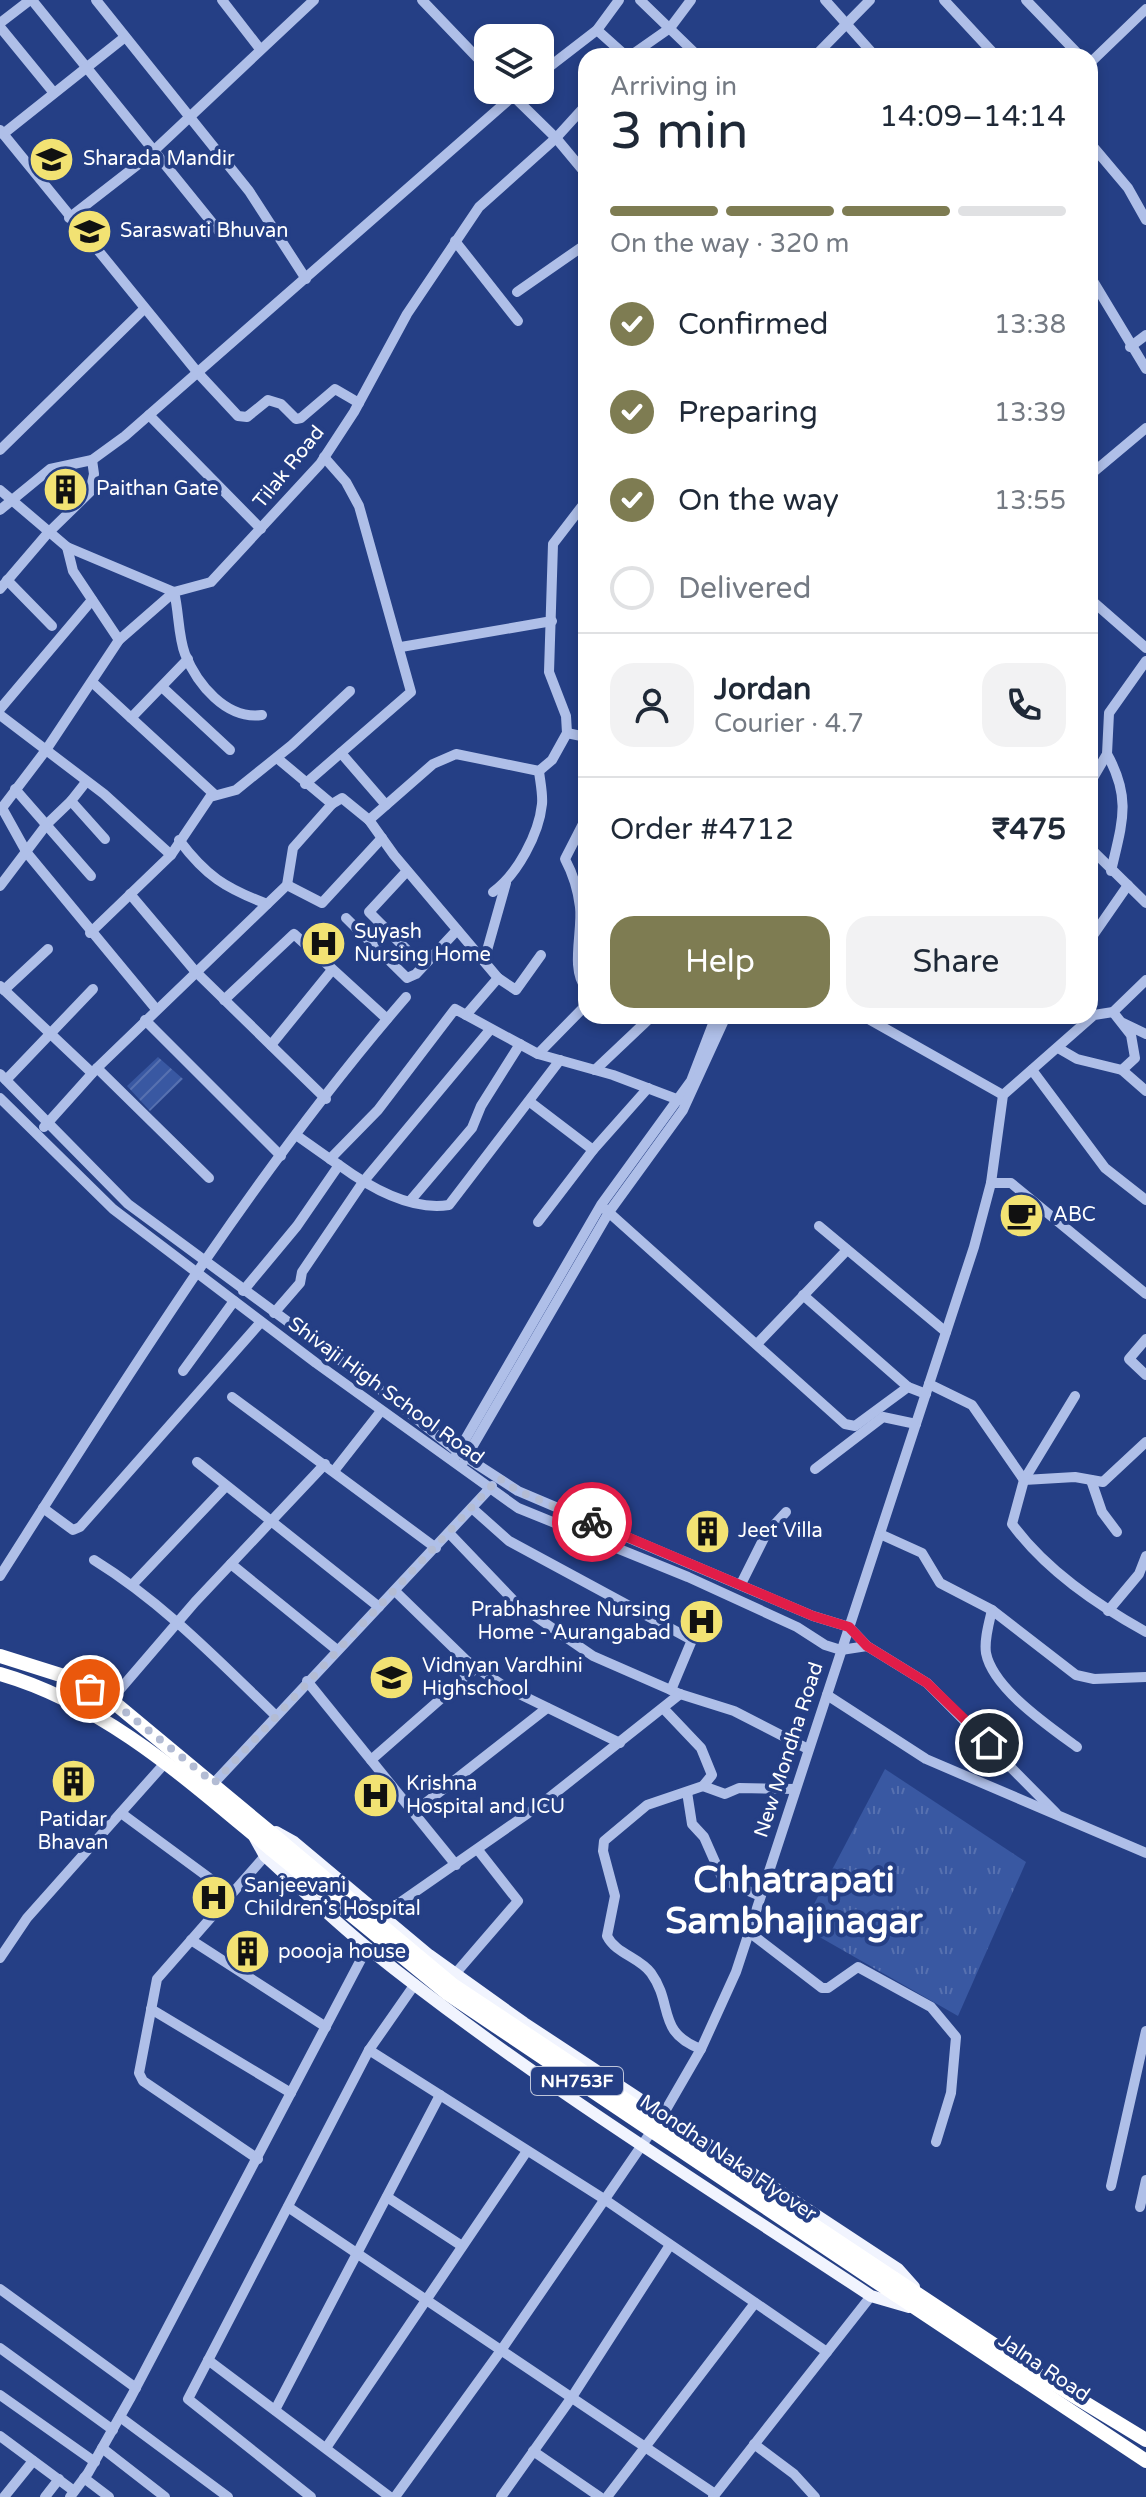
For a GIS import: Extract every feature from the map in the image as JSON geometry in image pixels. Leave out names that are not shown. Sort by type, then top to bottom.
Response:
[{"type":"highway","name":"NH753F","points":[[0,1656],[70,1678],[110,1701],[214,1783],[257,1829]]},
{"type":"highway","name":"NH753F","points":[[0,1674],[41,1686],[98,1717],[257,1829]]},
{"type":"highway","name":"Mondha Naka Flyover","points":[[257,1829],[273,1849],[448,1994],[896,2295],[922,2305]]},
{"type":"highway","name":"Mondha Naka Flyover","points":[[273,1849],[453,1985],[895,2279],[922,2305]]},
{"type":"highway","name":"Jalna Road","points":[[922,2305],[1146,2440]]},
{"type":"highway","name":"Jalna Road","points":[[922,2305],[1146,2461]]},
{"type":"main road","points":[[257,1829],[367,1948],[415,1984],[642,2145],[871,2296],[922,2305]]},
{"type":"main road","points":[[257,1829],[294,1842],[455,1974],[524,2023],[898,2269],[922,2305]]},
{"type":"street","points":[[54,93],[0,25],[31,0],[222,235]]},
{"type":"street","points":[[96,0],[249,191],[306,279]]},
{"type":"street","points":[[222,0],[260,49]]},
{"type":"street","points":[[69,218],[153,150],[314,0]]},
{"type":"street","points":[[422,0],[474,54]]},
{"type":"street","points":[[554,63],[597,30],[619,0]]},
{"type":"street","points":[[640,0],[690,48]]},
{"type":"street","points":[[640,48],[670,28],[691,0]]},
{"type":"street","points":[[825,0],[868,48]]},
{"type":"street","points":[[823,48],[870,0]]},
{"type":"street","points":[[944,0],[989,48]]},
{"type":"street","points":[[1026,0],[1072,48]]},
{"type":"street","points":[[1098,55],[1146,9]]},
{"type":"street","points":[[597,30],[618,48]]},
{"type":"street","points":[[125,37],[1,132],[144,309],[238,416],[247,417],[268,400],[281,404],[296,419],[301,418],[335,389],[359,403]]},
{"type":"street","points":[[0,510],[56,465],[92,460],[149,415],[306,279],[500,104]]},
{"type":"street","points":[[524,104],[578,164]]},
{"type":"street","name":"Tilak Road","points":[[174,592],[211,582],[324,457],[359,403],[407,314],[479,207],[556,138],[578,114]]},
{"type":"street","points":[[1098,152],[1128,188],[1146,220]]},
{"type":"street","points":[[455,241],[518,321]]},
{"type":"street","points":[[517,292],[578,250]]},
{"type":"street","points":[[1098,290],[1146,369]]},
{"type":"street","points":[[0,450],[144,309]]},
{"type":"street","points":[[1130,347],[1146,335]]},
{"type":"street","points":[[149,415],[261,529]]},
{"type":"street","points":[[1098,468],[1146,428]]},
{"type":"street","points":[[305,784],[411,692],[401,647],[359,506],[346,482],[324,457]]},
{"type":"street","points":[[52,626],[3,585],[47,534],[90,492],[92,460]]},
{"type":"street","points":[[0,490],[47,534],[67,547],[174,592]]},
{"type":"street","points":[[539,771],[552,760],[567,733],[566,716],[549,672],[553,544],[578,511]]},
{"type":"street","points":[[67,547],[73,571],[119,640]]},
{"type":"street","points":[[156,1009],[90,933],[27,853],[1,808],[46,750],[119,640],[174,592]]},
{"type":"street","points":[[174,592],[188,659],[202,684],[228,709],[251,717],[262,715]]},
{"type":"street","points":[[92,600],[0,712],[171,855]]},
{"type":"street","points":[[1098,606],[1146,648]]},
{"type":"street","points":[[401,647],[552,615]]},
{"type":"street","points":[[131,718],[188,659]]},
{"type":"street","points":[[1098,769],[1107,754],[1109,713],[1146,661]]},
{"type":"street","points":[[92,682],[215,795]]},
{"type":"street","points":[[162,687],[230,750]]},
{"type":"street","points":[[90,933],[171,855],[210,797],[236,790],[277,758],[350,691]]},
{"type":"street","points":[[567,733],[578,735]]},
{"type":"street","points":[[341,753],[386,805]]},
{"type":"street","points":[[369,820],[433,764],[456,754],[539,771]]},
{"type":"street","points":[[1107,754],[1119,777],[1125,806],[1111,871]]},
{"type":"street","points":[[277,758],[332,804]]},
{"type":"street","points":[[484,961],[506,883],[523,857],[542,804],[539,771]]},
{"type":"street","points":[[0,886],[47,824],[86,782]]},
{"type":"street","points":[[15,789],[91,876]]},
{"type":"street","points":[[37,1135],[94,1070],[287,885],[293,848],[332,804],[342,798],[369,820],[407,871],[498,978],[516,990],[541,955]]},
{"type":"street","points":[[71,801],[105,839]]},
{"type":"street","points":[[578,834],[565,859],[574,878],[578,897]]},
{"type":"street","points":[[287,885],[322,903],[382,838]]},
{"type":"street","points":[[179,840],[201,870],[231,890],[267,904]]},
{"type":"street","points":[[1098,857],[1146,903]]},
{"type":"street","points":[[407,871],[369,912],[408,951]]},
{"type":"street","points":[[493,892],[506,883]]},
{"type":"street","points":[[1098,926],[1128,885]]},
{"type":"street","points":[[130,894],[195,971],[326,1099]]},
{"type":"street","points":[[346,918],[407,978],[416,974],[457,930]]},
{"type":"street","points":[[224,1000],[294,934],[387,1019]]},
{"type":"street","points":[[48,949],[2,988],[209,1178]]},
{"type":"street","points":[[271,1045],[332,970]]},
{"type":"street","points":[[466,1015],[498,978]]},
{"type":"street","points":[[1098,1011],[1113,1012],[1146,980]]},
{"type":"street","points":[[3,1077],[51,1034],[93,989]]},
{"type":"street","points":[[0,1576],[204,1262],[296,1135],[406,997]]},
{"type":"street","points":[[243,1291],[297,1226],[334,1162],[455,1009],[489,1031],[538,1054],[595,1070],[679,1100]]},
{"type":"street","points":[[1113,1012],[1131,1035],[1135,1058],[1122,1070]]},
{"type":"street","points":[[538,1054],[578,1013]]},
{"type":"street","points":[[145,1020],[281,1156]]},
{"type":"street","points":[[1121,1022],[1146,1034]]},
{"type":"street","points":[[595,1070],[644,1024]]},
{"type":"street","points":[[456,1465],[605,1209],[691,1081],[713,1024]]},
{"type":"street","points":[[605,1209],[683,1110],[722,1024]]},
{"type":"street","points":[[875,1024],[1003,1095]]},
{"type":"street","points":[[849,1627],[974,1247],[991,1183],[1003,1095],[1058,1048],[1080,1024]]},
{"type":"street","points":[[274,1313],[300,1283],[302,1272],[363,1182],[489,1031]]},
{"type":"street","points":[[410,1201],[472,1128],[481,1106],[520,1044]]},
{"type":"street","points":[[1058,1048],[1077,1059],[1122,1070],[1146,1091]]},
{"type":"street","points":[[296,1135],[363,1182],[429,1208],[449,1205],[560,1060]]},
{"type":"street","points":[[1032,1070],[1105,1168],[1146,1200]]},
{"type":"street","name":"Shivaji High School Road","points":[[3,1077],[128,1204],[462,1454],[518,1491],[813,1616],[849,1627],[867,1646],[927,1683],[954,1706],[1056,1813]]},
{"type":"street","points":[[538,1222],[593,1150],[648,1088]]},
{"type":"street","name":"Shivaji High School Road","points":[[0,1098],[113,1209],[381,1411],[518,1508],[688,1577],[841,1650]]},
{"type":"street","points":[[530,1102],[593,1150]]},
{"type":"street","points":[[991,1183],[1011,1183],[1146,1294]]},
{"type":"street","points":[[605,1209],[850,1427],[908,1387]]},
{"type":"street","points":[[819,1226],[946,1332]]},
{"type":"street","points":[[757,1344],[847,1250]]},
{"type":"street","points":[[803,1295],[908,1387],[927,1389],[972,1405],[1024,1480]]},
{"type":"street","points":[[183,1371],[234,1301]]},
{"type":"street","points":[[43,1508],[73,1530],[80,1527],[261,1322]]},
{"type":"street","points":[[1146,1339],[1129,1359],[1146,1375]]},
{"type":"street","points":[[1075,1396],[1024,1480],[1012,1524],[1032,1552],[1108,1611],[1146,1632]]},
{"type":"street","points":[[232,1397],[436,1548]]},
{"type":"street","points":[[110,1701],[271,1521],[329,1467],[381,1411]]},
{"type":"street","points":[[815,1469],[883,1417],[916,1424]]},
{"type":"street","points":[[1024,1480],[1103,1482],[1146,1442]]},
{"type":"street","points":[[197,1462],[379,1607]]},
{"type":"street","points":[[214,1783],[307,1681],[450,1534],[499,1478]]},
{"type":"street","points":[[1091,1480],[1102,1512],[1117,1532]]},
{"type":"street","points":[[133,1584],[226,1486]]},
{"type":"street","points":[[382,1915],[478,1850],[663,1708],[675,1692],[692,1640],[509,1541],[473,1509]]},
{"type":"street","points":[[741,1584],[766,1534],[786,1512]]},
{"type":"street","points":[[450,1534],[516,1603],[548,1628],[593,1656],[675,1692],[734,1711],[808,1749]]},
{"type":"street","points":[[880,1534],[922,1553],[940,1583],[992,1610],[1076,1675],[1094,1679],[1146,1677]]},
{"type":"street","points":[[1108,1611],[1142,1578],[1146,1556]]},
{"type":"street","points":[[94,1560],[133,1584],[178,1622],[275,1715]]},
{"type":"street","points":[[231,1564],[337,1650]]},
{"type":"street","points":[[395,1591],[476,1668],[505,1687],[620,1743]]},
{"type":"street","points":[[992,1610],[986,1652],[991,1667],[1036,1717],[1077,1747]]},
{"type":"street","name":"New Mondha Road","points":[[392,2497],[502,2349],[664,2113],[701,2049],[736,1972],[849,1627]]},
{"type":"street","points":[[841,1650],[867,1646]]},
{"type":"street","points":[[371,1760],[476,1668]]},
{"type":"street","points":[[307,1681],[456,1865]]},
{"type":"street","points":[[827,1695],[926,1759],[1146,1853]]},
{"type":"street","points":[[414,1812],[547,1708]]},
{"type":"street","points":[[663,1708],[701,1748],[712,1775],[703,1786],[647,1805],[608,1837],[602,1846],[615,1896],[609,1940],[649,1970],[672,2031],[686,2043],[701,2049]]},
{"type":"street","points":[[0,1958],[27,1918],[165,1763]]},
{"type":"street","points":[[703,1786],[725,1794],[739,1788],[795,1789]]},
{"type":"street","points":[[687,1792],[692,1824],[704,1837],[723,1880],[760,1896]]},
{"type":"street","points":[[121,1813],[231,1894]]},
{"type":"street","points":[[258,2159],[143,2081],[139,2073],[157,1979],[273,1849]]},
{"type":"street","points":[[455,1974],[518,1901],[478,1850]]},
{"type":"street","points":[[749,1932],[822,1988],[828,1988],[858,1967],[931,2007],[954,2033],[957,2041],[951,2093],[936,2142]]},
{"type":"street","points":[[191,1940],[326,2027]]},
{"type":"street","points":[[0,2436],[59,2479],[72,2494],[95,2462],[136,2388],[367,1948]]},
{"type":"street","points":[[311,2497],[188,2399],[369,2050],[415,1984]]},
{"type":"street","points":[[151,2009],[291,2093]]},
{"type":"street","points":[[1111,2186],[1145,2027]]},
{"type":"street","points":[[369,2050],[604,2199],[827,2352]]},
{"type":"street","points":[[275,2410],[440,2095]]},
{"type":"street","points":[[326,2448],[527,2151]]},
{"type":"street","points":[[1140,2207],[1146,2180]]},
{"type":"street","points":[[387,2197],[462,2246]]},
{"type":"street","points":[[288,2207],[502,2349],[714,2496],[871,2296]]},
{"type":"street","points":[[501,2497],[572,2397],[670,2245]]},
{"type":"street","points":[[0,2289],[136,2388]]},
{"type":"street","points":[[607,2497],[755,2303]]},
{"type":"street","points":[[0,2348],[113,2430]]},
{"type":"street","points":[[208,2360],[392,2497]]},
{"type":"street","points":[[0,2395],[95,2462]]},
{"type":"street","points":[[120,2417],[228,2497]]},
{"type":"street","points":[[754,2444],[794,2474],[815,2497]]},
{"type":"street","points":[[102,2448],[165,2497]]},
{"type":"street","points":[[533,2451],[600,2497]]},
{"type":"street","points":[[4,2497],[33,2461]]},
{"type":"street","points":[[84,2478],[109,2497]]},
{"type":"street","points":[[0,2479],[12,2487]]},
{"type":"street","points":[[45,2497],[59,2479]]},
{"type":"green space","points":[[158,1057],[183,1079],[150,1111],[127,1086]]},
{"type":"green space","points":[[885,1769],[1026,1862],[958,2016],[802,1927]]},
{"type":"way so far","points":[[90,1689],[117,1705],[214,1783],[307,1681],[465,1519],[499,1478],[518,1491],[592,1522]]},
{"type":"place","name":"Sharada Mandir","points":[[52,159]]},
{"type":"place","name":"Saraswati Bhuvan","points":[[89,231]]},
{"type":"place","name":"Paithan Gate","points":[[65,489]]},
{"type":"place","name":"Suyash Nursing Home","points":[[323,943]]},
{"type":"place","name":"ABC","points":[[1022,1215]]},
{"type":"place","name":"Jeet Villa","points":[[707,1531]]},
{"type":"place","name":"Prabhashree Nursing Home - Aurangabad","points":[[702,1622]]},
{"type":"place","name":"Vidnyan Vardhini Highschool","points":[[391,1677]]},
{"type":"place","name":"Patidar Bhavan","points":[[73,1781]]},
{"type":"place","name":"Krishna Hospital and ICU","points":[[375,1795]]},
{"type":"place","name":"Sanjeevani Children's Hospital","points":[[213,1897]]},
{"type":"place","name":"poooja house","points":[[247,1952]]},
{"type":"district","name":"Chhatrapati Sambhajinagar","points":[[794,1900]]},
{"type":"route","points":[[592,1522],[813,1616],[849,1627],[867,1646],[927,1683],[989,1743]]}]
